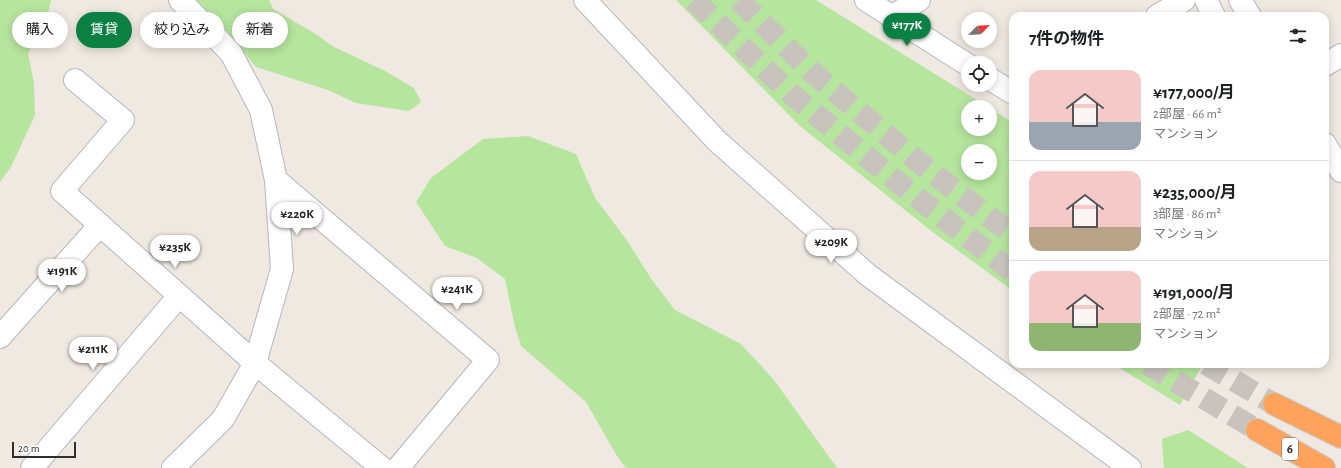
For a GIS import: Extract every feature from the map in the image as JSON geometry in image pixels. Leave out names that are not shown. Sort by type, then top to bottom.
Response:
[{"type":"highway","name":"6","points":[[1274,404],[1341,436]]},
{"type":"highway","name":"6","points":[[1257,430],[1324,468]]},
{"type":"street","points":[[173,468],[223,419],[255,363],[282,269],[276,180],[261,110],[232,53],[180,0]]},
{"type":"street","points":[[585,0],[717,141],[868,275],[1130,468]]},
{"type":"street","points":[[866,0],[961,61]]},
{"type":"street","points":[[891,17],[920,0]]},
{"type":"street","points":[[1164,12],[1184,0]]},
{"type":"street","points":[[1206,0],[1212,12]]},
{"type":"street","points":[[1240,0],[1248,12]]},
{"type":"street","points":[[1329,63],[1341,56]]},
{"type":"street","points":[[75,80],[123,120],[62,191],[255,363],[382,468]]},
{"type":"street","points":[[997,83],[1009,91]]},
{"type":"street","points":[[1329,151],[1341,171]]},
{"type":"street","points":[[276,180],[488,360],[398,468]]},
{"type":"street","points":[[0,337],[100,225]]},
{"type":"street","points":[[32,468],[179,296]]},
{"type":"green space","points":[[0,0],[51,0],[48,12],[12,12],[12,48],[31,48],[28,53],[34,83],[35,115],[11,167],[0,182]]},
{"type":"green space","points":[[196,0],[269,0],[273,9],[278,12],[232,12],[232,38],[224,28],[224,12],[208,12]]},
{"type":"green space","points":[[676,0],[816,0],[961,90],[961,92],[964,92],[977,100],[961,100],[961,136],[997,136],[997,113],[1009,120],[1009,288],[930,230],[800,126]]},
{"type":"green space","points":[[288,18],[334,47],[385,71],[414,88],[421,102],[409,111],[356,103],[328,90],[256,67],[241,48],[288,48]]},
{"type":"green space","points":[[528,136],[576,154],[595,198],[626,239],[652,280],[675,310],[741,344],[774,380],[837,468],[626,468],[617,456],[586,402],[521,346],[515,327],[505,279],[477,258],[445,246],[416,202],[431,178],[483,139]]},
{"type":"green space","points":[[1120,368],[1201,368],[1180,405]]},
{"type":"green space","points":[[1188,430],[1248,468],[1164,468],[1162,439]]},
{"type":"tunnel","points":[[694,0],[790,93],[906,189],[1009,269]]},
{"type":"tunnel","points":[[739,0],[813,73],[926,168],[1009,232]]},
{"type":"tunnel","points":[[1154,368],[1257,430]]},
{"type":"tunnel","points":[[1213,368],[1274,404]]}]
